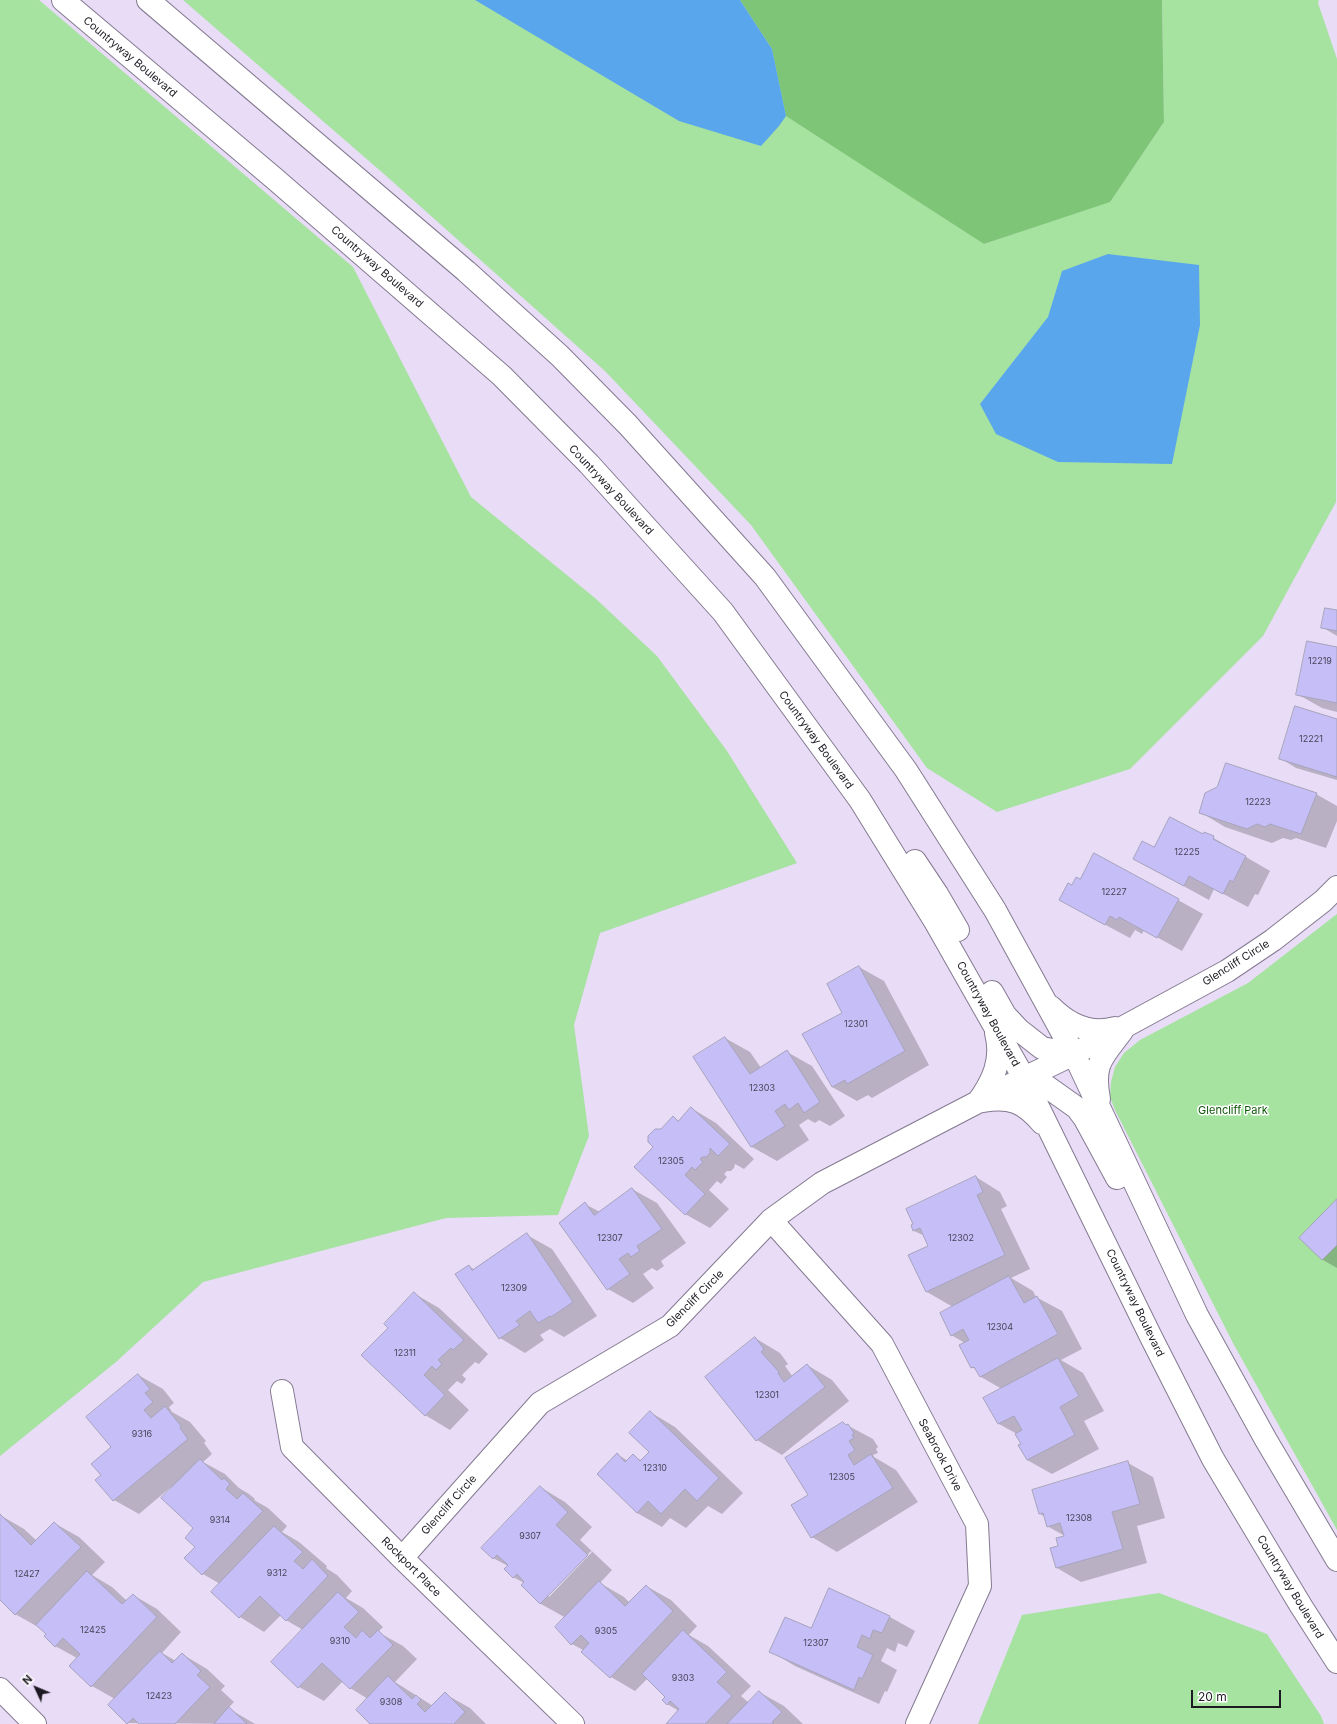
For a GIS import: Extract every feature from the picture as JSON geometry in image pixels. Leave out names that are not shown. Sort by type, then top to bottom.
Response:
[{"type":"street","name":"Countryway Boulevard","points":[[63,0],[281,185],[490,366],[589,464],[723,612],[860,800],[936,923],[1024,1078],[1151,1337],[1214,1459],[1301,1606],[1337,1662]]},
{"type":"street","points":[[148,0],[448,256],[560,356],[628,425],[765,577],[906,770],[995,910],[1074,1054],[1197,1315],[1266,1440],[1337,1560]]},
{"type":"street","points":[[860,800],[886,822],[924,874],[962,937],[1005,1015],[1018,1030],[1042,1048],[1074,1054]]},
{"type":"street","name":"Glencliff Circle","points":[[402,1558],[540,1403],[670,1326],[771,1220],[822,1183],[1024,1078],[1074,1054],[1227,971],[1273,940],[1323,901],[1337,887]]},
{"type":"street","name":"Glencliff Circle","points":[[1043,998],[1061,1017],[1085,1029],[1106,1031],[1126,1025]]},
{"type":"street","name":"Glencliff Circle","points":[[1024,1078],[1032,1069],[1042,1048],[1045,1031],[1043,998]]},
{"type":"street","points":[[978,1102],[990,1083],[996,1068],[999,1049],[994,1025]]},
{"type":"street","points":[[1102,1114],[1096,1077],[1098,1068],[1107,1049],[1126,1025]]},
{"type":"street","name":"Glencliff Circle","points":[[1051,1133],[1049,1108],[1052,1090],[1065,1065],[1074,1054]]},
{"type":"street","points":[[1024,1078],[1046,1086],[1052,1090],[1077,1108],[1085,1119],[1129,1200],[1174,1298],[1189,1325],[1222,1360]]},
{"type":"street","name":"Glencliff Circle","points":[[978,1102],[998,1098],[1020,1104],[1038,1118],[1051,1133]]},
{"type":"street","name":"Seabrook Drive","points":[[771,1220],[882,1344],[977,1524],[980,1586],[917,1724]]},
{"type":"street","name":"Rockport Place","points":[[282,1391],[292,1447],[402,1558],[572,1724]]},
{"type":"street","points":[[0,1689],[36,1724]]},
{"type":"green space","points":[[0,0],[39,0],[353,267],[471,497],[595,598],[657,656],[727,751],[797,863],[600,933],[574,1025],[589,1136],[558,1215],[446,1218],[203,1282],[116,1362],[0,1456]]},
{"type":"green space","points":[[183,0],[740,0],[772,49],[984,244],[1110,201],[1164,122],[1162,0],[1319,0],[1318,3],[1337,59],[1336,502],[1263,636],[1130,769],[997,812],[927,768],[751,525],[605,371],[384,174]]},
{"type":"green space","points":[[740,0],[1162,0],[1164,122],[1110,202],[984,244],[786,116],[772,49]]},
{"type":"green space","name":"Glencliff Park","points":[[1337,914],[1337,1530],[1233,1343],[1115,1110],[1110,1097],[1111,1082],[1115,1067],[1124,1053],[1140,1040],[1248,983]]},
{"type":"green space","points":[[1159,1593],[1267,1634],[1321,1716],[1324,1724],[978,1724],[1022,1615]]},
{"type":"water","points":[[475,0],[740,0],[772,49],[786,116],[761,146],[679,121]]},
{"type":"water","points":[[1108,254],[1199,265],[1200,325],[1172,464],[1058,462],[996,434],[980,404],[1048,317],[1062,271]]},
{"type":"building","points":[[1325,608],[1337,610],[1337,631],[1321,628]]},
{"type":"building","points":[[1307,641],[1337,647],[1337,703],[1296,695]]},
{"type":"building","points":[[1295,706],[1337,719],[1337,777],[1279,759]]},
{"type":"building","points":[[1226,763],[1317,793],[1301,834],[1270,824],[1265,827],[1257,824],[1247,829],[1199,813],[1205,793],[1217,787]]},
{"type":"building","points":[[1170,817],[1203,834],[1204,832],[1214,836],[1213,839],[1246,856],[1233,882],[1230,880],[1223,894],[1189,876],[1184,886],[1133,859],[1142,841],[1154,847]]},
{"type":"building","points":[[1094,853],[1179,899],[1157,938],[1119,917],[1117,920],[1110,916],[1105,925],[1059,900],[1068,883],[1072,885],[1076,877],[1080,879]]},
{"type":"building","points":[[859,966],[905,1051],[847,1084],[845,1080],[832,1087],[802,1034],[842,1013],[827,984]]},
{"type":"building","points":[[725,1037],[750,1074],[787,1050],[820,1102],[804,1113],[798,1103],[789,1110],[785,1104],[775,1111],[785,1126],[751,1147],[693,1057]]},
{"type":"building","points":[[691,1107],[730,1144],[718,1156],[710,1148],[710,1153],[706,1157],[702,1157],[700,1159],[703,1162],[695,1170],[692,1167],[685,1175],[705,1194],[685,1215],[634,1167],[653,1147],[648,1142],[648,1136],[655,1129],[661,1129],[673,1116],[678,1121]]},
{"type":"building","points":[[976,1176],[983,1192],[977,1195],[1005,1255],[926,1292],[908,1255],[928,1246],[920,1228],[913,1231],[911,1225],[913,1224],[906,1209]]},
{"type":"building","points":[[632,1188],[662,1229],[637,1246],[640,1251],[631,1257],[628,1253],[619,1259],[630,1274],[607,1290],[559,1223],[585,1202],[594,1215]]},
{"type":"building","points":[[1337,1199],[1337,1245],[1322,1260],[1299,1238]]},
{"type":"building","points":[[527,1233],[573,1302],[551,1317],[550,1316],[538,1323],[530,1311],[516,1321],[520,1325],[499,1339],[455,1274],[469,1265],[472,1270]]},
{"type":"building","points":[[1009,1276],[1024,1303],[1037,1296],[1058,1334],[980,1377],[974,1367],[971,1368],[959,1345],[969,1340],[963,1329],[951,1336],[940,1313]]},
{"type":"building","points":[[414,1292],[464,1340],[453,1350],[451,1348],[438,1360],[442,1364],[436,1370],[432,1366],[424,1375],[445,1395],[425,1416],[361,1355],[388,1328],[384,1324]]},
{"type":"building","points":[[755,1337],[764,1349],[761,1352],[779,1372],[778,1373],[784,1382],[807,1364],[825,1387],[756,1441],[705,1377]]},
{"type":"building","points":[[1058,1358],[1079,1396],[1060,1407],[1075,1435],[1027,1460],[1018,1445],[1021,1444],[1015,1434],[1022,1430],[1014,1416],[998,1424],[983,1398]]},
{"type":"building","points":[[138,1374],[150,1389],[145,1393],[153,1402],[144,1410],[151,1418],[165,1406],[181,1426],[180,1428],[188,1439],[113,1501],[95,1480],[101,1475],[91,1464],[111,1447],[86,1417]]},
{"type":"building","points":[[650,1411],[719,1478],[697,1501],[685,1489],[661,1514],[648,1501],[637,1513],[597,1474],[617,1453],[625,1462],[633,1454],[640,1461],[649,1452],[629,1433]]},
{"type":"building","points":[[843,1422],[846,1425],[848,1424],[854,1433],[852,1435],[854,1438],[849,1441],[855,1450],[848,1455],[854,1465],[871,1454],[893,1488],[811,1538],[791,1505],[808,1495],[785,1458]]},
{"type":"building","points":[[200,1459],[222,1480],[224,1478],[230,1484],[226,1489],[237,1499],[243,1493],[263,1511],[202,1575],[184,1558],[195,1547],[185,1538],[193,1528],[161,1498]]},
{"type":"building","points":[[1128,1461],[1140,1504],[1112,1512],[1123,1549],[1056,1568],[1050,1548],[1058,1546],[1056,1538],[1064,1536],[1060,1523],[1047,1527],[1043,1513],[1039,1514],[1032,1490]]},
{"type":"building","points":[[540,1486],[568,1512],[556,1525],[588,1555],[540,1604],[521,1585],[524,1582],[517,1574],[513,1578],[504,1569],[508,1565],[497,1555],[493,1559],[481,1548]]},
{"type":"building","points":[[0,1514],[31,1545],[54,1522],[81,1547],[15,1615],[0,1600]]},
{"type":"building","points":[[274,1526],[303,1552],[294,1561],[303,1569],[312,1559],[328,1576],[286,1621],[260,1596],[239,1618],[211,1592]]},
{"type":"building","points":[[87,1571],[122,1604],[133,1594],[157,1617],[91,1687],[69,1666],[80,1654],[63,1638],[55,1647],[44,1636],[46,1634],[36,1625]]},
{"type":"building","points":[[599,1581],[625,1606],[646,1585],[673,1611],[610,1678],[581,1652],[589,1643],[581,1635],[571,1645],[555,1627]]},
{"type":"building","points":[[829,1588],[890,1616],[882,1633],[873,1630],[870,1639],[862,1635],[857,1647],[873,1655],[862,1679],[859,1677],[854,1690],[769,1652],[785,1617],[811,1628]]},
{"type":"building","points":[[338,1592],[359,1612],[344,1627],[356,1638],[362,1630],[370,1638],[378,1630],[393,1645],[350,1689],[322,1663],[298,1688],[271,1662]]},
{"type":"building","points":[[683,1630],[727,1672],[717,1682],[732,1696],[705,1724],[666,1724],[679,1709],[670,1701],[667,1705],[662,1700],[665,1697],[642,1674]]},
{"type":"building","points":[[160,1651],[172,1663],[182,1653],[201,1671],[197,1675],[210,1687],[175,1724],[139,1724],[133,1718],[127,1724],[108,1705]]},
{"type":"building","points":[[388,1676],[412,1699],[416,1695],[421,1700],[417,1704],[425,1712],[445,1692],[465,1712],[454,1724],[370,1724],[356,1710]]},
{"type":"building","points":[[759,1691],[782,1712],[772,1722],[774,1724],[727,1724]]},
{"type":"building","points":[[229,1707],[247,1724],[214,1724]]}]
